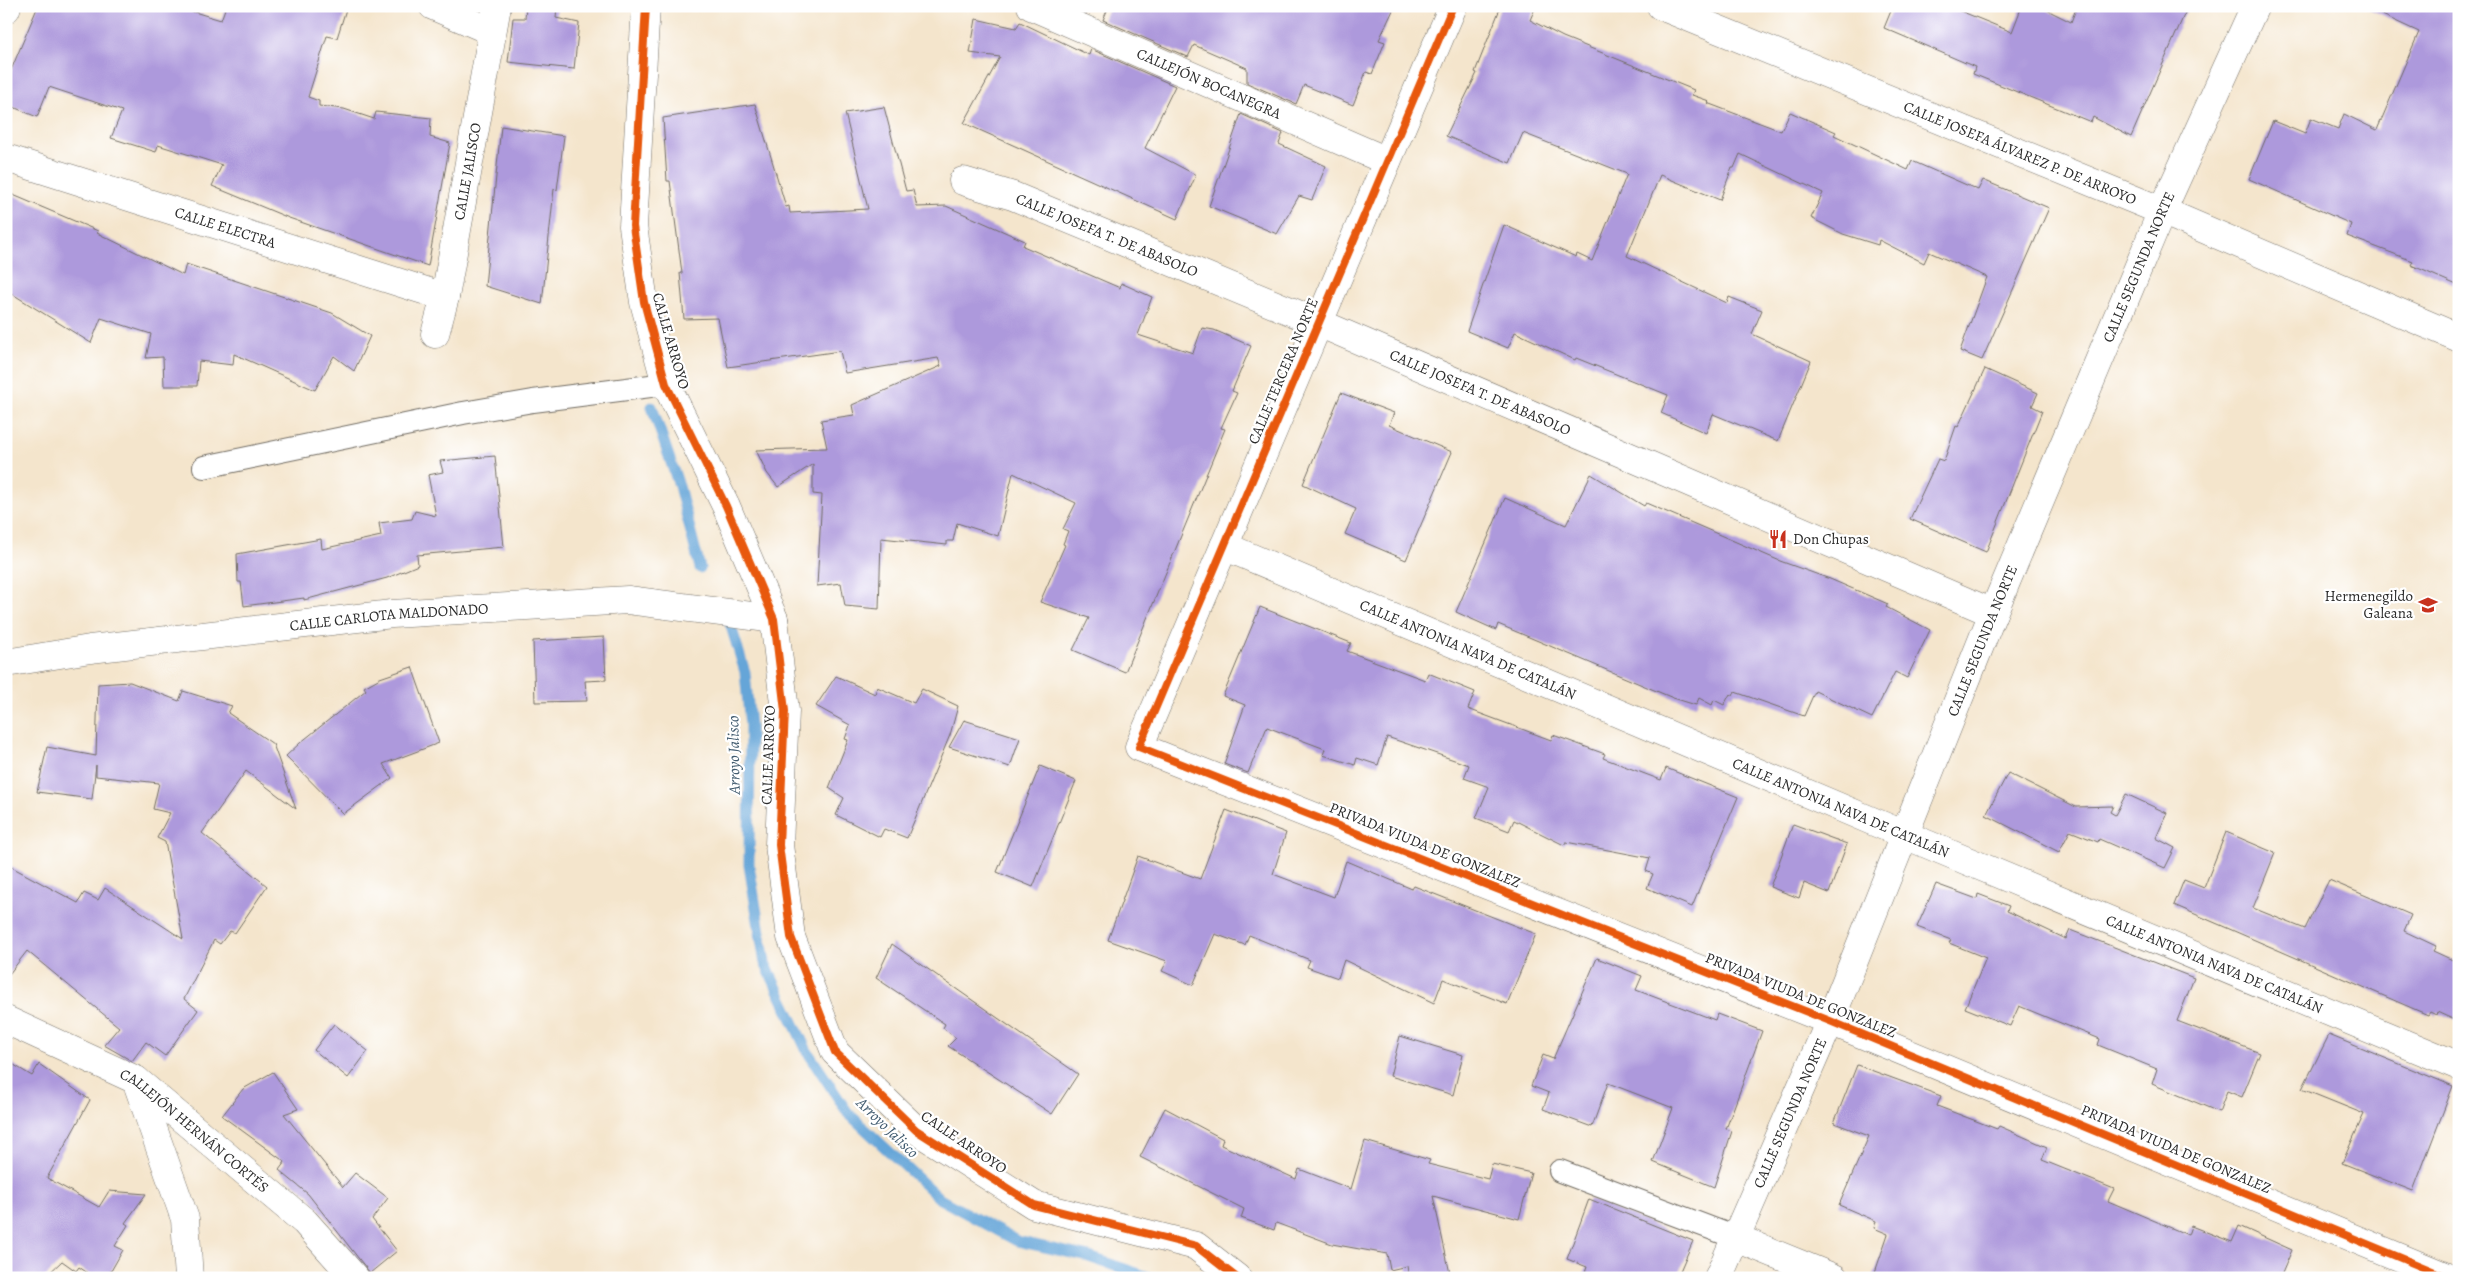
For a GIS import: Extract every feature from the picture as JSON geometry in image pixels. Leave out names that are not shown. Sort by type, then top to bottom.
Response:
[{"type":"street","points":[[433,6],[494,19]]},
{"type":"street","name":"CALLE ARROYO","points":[[646,6],[633,226],[644,302],[666,384],[726,506],[774,619],[785,711],[779,845],[791,937],[835,1052],[916,1130],[1034,1204],[1196,1246],[1237,1278]]},
{"type":"street","name":"CALLEJÓN BOCANEGRA","points":[[1031,6],[1387,161]]},
{"type":"street","name":"CALLE TERCERA NORTE","points":[[1139,747],[1453,6]]},
{"type":"street","name":"CALLE JOSEFA ÁLVAREZ P. DE ARROYO","points":[[1661,6],[2162,211],[2459,338]]},
{"type":"street","name":"CALLE SEGUNDA NORTE","points":[[1718,1278],[1830,1020],[1993,613],[2162,211],[2255,6]]},
{"type":"street","name":"CALLE JALISCO","points":[[435,334],[444,297],[494,19]]},
{"type":"street","name":"CALLE ELECTRA","points":[[6,158],[444,297]]},
{"type":"street","name":"CALLE JOSEFA T. DE ABASOLO","points":[[962,181],[1013,196],[1318,323],[1993,613]]},
{"type":"street","name":"CALLE ANTONIA NAVA DE CATALÁN","points":[[1224,546],[1905,835],[2459,1066]]},
{"type":"street","name":"CALLE CARLOTA MALDONADO","points":[[6,663],[90,649],[402,613],[628,600],[774,619]]},
{"type":"street","name":"PRIVADA VIUDA DE GONZALEZ","points":[[1139,747],[1830,1020],[2449,1278]]},
{"type":"street","name":"CALLEJÓN HERNÁN CORTÉS","points":[[6,1020],[136,1080],[304,1222],[355,1278]]},
{"type":"street","points":[[136,1080],[185,1219],[189,1278]]},
{"type":"street","points":[[1734,1238],[1834,1278]]},
{"type":"lane","points":[[204,466],[533,401],[666,384]]},
{"type":"lane","points":[[1560,1170],[1734,1238]]},
{"type":"building","points":[[38,6],[174,6],[221,20],[226,6],[347,6],[337,38],[327,36],[308,97],[319,101],[319,106],[344,109],[374,119],[376,112],[431,118],[430,137],[450,143],[428,266],[289,218],[212,186],[222,165],[158,145],[156,152],[111,138],[122,111],[49,87],[37,117],[6,104],[6,82]]},
{"type":"building","points":[[526,6],[557,6],[556,18],[579,23],[574,69],[508,62],[513,18],[525,18]]},
{"type":"building","points":[[1109,6],[1395,6],[1379,40],[1385,42],[1372,74],[1366,72],[1353,105],[1304,85],[1296,104],[1247,83],[1247,68],[1194,45],[1188,57],[1103,20]]},
{"type":"building","points":[[1501,6],[1536,6],[1530,20],[1563,37],[1694,90],[1692,95],[1709,101],[1707,103],[1781,131],[1790,112],[1836,132],[1834,135],[1908,170],[1912,161],[1978,190],[1983,180],[2049,208],[1982,360],[1960,351],[1987,277],[1929,252],[1924,263],[1879,240],[1878,245],[1843,234],[1811,218],[1823,193],[1740,154],[1734,168],[1732,168],[1720,200],[1660,175],[1627,256],[1727,303],[1729,297],[1762,310],[1752,334],[1811,361],[1778,441],[1713,414],[1706,433],[1661,413],[1668,395],[1576,358],[1575,360],[1515,332],[1508,348],[1467,331],[1504,225],[1576,257],[1577,254],[1592,261],[1627,174],[1523,133],[1510,163],[1446,136],[1477,73],[1475,72]]},
{"type":"building","points":[[1893,6],[1948,6],[2012,32],[2022,6],[2039,6],[2071,22],[2077,6],[2188,6],[2131,137],[2093,117],[2091,122],[1973,74],[1975,67],[1884,28]]},
{"type":"building","points":[[2363,6],[2459,6],[2459,286],[2411,265],[2413,261],[2347,236],[2351,224],[2249,179],[2273,121],[2305,134],[2311,118],[2338,129],[2344,114],[2377,130],[2419,32]]},
{"type":"building","points":[[976,19],[1016,28],[1020,22],[1089,55],[1091,49],[1175,86],[1145,148],[1196,175],[1177,219],[964,123],[1000,57],[970,53]]},
{"type":"building","points":[[755,104],[786,207],[789,206],[790,213],[868,209],[845,113],[884,107],[906,191],[913,190],[917,207],[946,206],[1025,241],[1023,246],[1120,288],[1121,283],[1152,297],[1138,335],[1193,353],[1202,328],[1214,330],[1251,346],[1232,391],[1237,393],[1221,428],[1225,429],[1125,672],[1073,650],[1089,618],[1040,602],[1065,545],[1063,544],[1068,531],[1063,529],[1076,503],[1013,473],[998,536],[957,523],[953,541],[947,541],[947,545],[881,538],[879,609],[845,606],[841,583],[817,586],[822,495],[813,494],[813,464],[778,487],[767,473],[756,450],[827,448],[821,420],[854,415],[852,405],[941,366],[938,358],[845,373],[840,351],[728,367],[718,318],[684,319],[680,273],[682,273],[670,181],[667,181],[663,118]]},
{"type":"building","points":[[1241,114],[1283,133],[1279,144],[1326,166],[1312,200],[1299,196],[1277,234],[1209,206]]},
{"type":"building","points":[[501,126],[564,136],[557,190],[554,189],[542,304],[485,286]]},
{"type":"building","points":[[6,192],[98,231],[97,233],[183,275],[186,264],[332,313],[370,336],[354,371],[334,356],[315,390],[234,354],[233,365],[199,361],[197,386],[164,386],[163,357],[146,358],[151,334],[101,318],[91,343],[6,290]]},
{"type":"building","points":[[1985,369],[2038,393],[2032,406],[2042,411],[1986,552],[1910,519],[1938,459],[1944,461],[1956,426],[1958,427]]},
{"type":"building","points":[[1341,393],[1394,413],[1389,425],[1452,452],[1406,560],[1345,534],[1356,509],[1303,484]]},
{"type":"building","points":[[495,456],[504,547],[417,555],[418,565],[387,578],[304,600],[304,598],[244,606],[241,582],[238,582],[237,554],[321,539],[322,549],[381,536],[379,523],[412,519],[415,511],[436,516],[428,475],[443,472],[440,461]]},
{"type":"building","points":[[1591,474],[1644,506],[1646,503],[1780,561],[1830,579],[1888,604],[1886,607],[1930,630],[1907,678],[1895,672],[1872,718],[1815,691],[1804,716],[1735,692],[1733,696],[1730,694],[1724,705],[1714,700],[1712,705],[1699,698],[1696,705],[1673,698],[1498,624],[1496,630],[1456,612],[1505,498],[1566,525]]},
{"type":"building","points":[[1260,607],[1351,643],[1347,651],[1425,680],[1428,673],[1475,692],[1468,709],[1551,740],[1553,735],[1605,754],[1603,758],[1661,780],[1666,768],[1738,797],[1692,907],[1647,888],[1653,874],[1646,871],[1650,858],[1566,842],[1564,845],[1514,820],[1509,831],[1476,818],[1489,787],[1464,778],[1469,765],[1387,737],[1378,765],[1357,758],[1355,765],[1323,755],[1325,749],[1267,727],[1248,773],[1224,764],[1245,705],[1223,696]]},
{"type":"building","points":[[604,637],[606,680],[585,681],[587,701],[535,702],[533,641]]},
{"type":"building","points":[[412,667],[439,743],[383,764],[392,778],[343,814],[286,756],[366,690],[364,687],[380,678]]},
{"type":"building","points":[[836,676],[875,694],[877,687],[914,703],[922,689],[958,706],[950,735],[907,838],[884,829],[880,837],[836,815],[844,798],[829,788],[848,740],[845,739],[850,725],[816,706]]},
{"type":"building","points":[[130,682],[179,701],[183,691],[232,706],[228,713],[273,744],[296,809],[246,771],[202,833],[267,886],[235,933],[230,931],[220,944],[214,940],[184,999],[198,1010],[165,1056],[146,1042],[132,1061],[104,1045],[119,1027],[27,951],[6,978],[6,864],[78,903],[84,893],[98,900],[105,888],[183,939],[165,842],[157,838],[170,813],[153,809],[159,783],[96,776],[96,765],[92,799],[37,792],[47,747],[96,756],[98,684]]},
{"type":"building","points":[[964,720],[1020,738],[1010,767],[949,747]]},
{"type":"building","points":[[1040,766],[1076,781],[1033,887],[997,872]]},
{"type":"building","points":[[2008,773],[2076,807],[2113,806],[2110,812],[2115,815],[2126,794],[2167,813],[2156,838],[2175,848],[2165,868],[2099,839],[2098,842],[2070,831],[2059,852],[1986,815]]},
{"type":"building","points":[[1226,810],[1286,833],[1273,874],[1334,897],[1346,861],[1412,889],[1414,886],[1536,934],[1507,1004],[1443,979],[1434,1003],[1344,960],[1338,978],[1307,967],[1310,960],[1249,935],[1245,945],[1215,934],[1193,985],[1162,971],[1167,961],[1108,940],[1138,856],[1200,879]]},
{"type":"building","points":[[1793,824],[1847,844],[1829,893],[1804,883],[1799,898],[1770,887]]},
{"type":"building","points":[[2226,832],[2275,853],[2253,908],[2305,929],[2329,880],[2411,915],[2404,931],[2436,946],[2433,951],[2459,963],[2459,1022],[2437,1012],[2436,1015],[2430,1012],[2428,1015],[2174,905],[2184,880],[2204,888]]},
{"type":"building","points":[[1936,884],[1977,899],[1978,894],[2009,906],[2007,911],[2066,939],[2070,930],[2194,978],[2177,1021],[2260,1053],[2242,1097],[2227,1091],[2219,1112],[2152,1084],[2157,1069],[2098,1045],[2100,1039],[2019,1006],[2010,1026],[1965,1008],[1986,958],[1949,943],[1951,940],[1917,927]]},
{"type":"building","points":[[892,944],[1078,1074],[1052,1114],[948,1046],[956,1038],[943,1028],[945,1024],[876,978]]},
{"type":"building","points":[[1597,958],[1642,976],[1636,990],[1715,1020],[1717,1014],[1762,1031],[1726,1129],[1732,1131],[1714,1187],[1653,1162],[1673,1108],[1608,1083],[1592,1127],[1543,1109],[1549,1093],[1531,1086],[1543,1055],[1553,1059]]},
{"type":"building","points":[[334,1024],[368,1051],[348,1078],[314,1050]]},
{"type":"building","points":[[2329,1035],[2453,1086],[2413,1191],[2342,1163],[2364,1114],[2302,1089]]},
{"type":"building","points":[[1400,1036],[1463,1055],[1453,1095],[1390,1076]]},
{"type":"building","points":[[6,1060],[32,1076],[39,1064],[90,1100],[47,1178],[99,1207],[109,1191],[146,1194],[125,1223],[128,1225],[115,1246],[123,1250],[107,1278],[95,1278],[79,1267],[76,1271],[62,1261],[44,1278],[6,1278]]},
{"type":"building","points":[[1857,1065],[1941,1096],[1937,1106],[1997,1129],[1999,1126],[2047,1147],[2042,1160],[2114,1189],[2108,1201],[2188,1235],[2191,1226],[2232,1242],[2239,1226],[2292,1250],[2280,1278],[1873,1278],[1888,1234],[1874,1228],[1876,1221],[1839,1205],[1869,1136],[1834,1123]]},
{"type":"building","points":[[273,1072],[298,1109],[284,1114],[343,1187],[355,1173],[388,1198],[372,1219],[397,1251],[370,1273],[308,1194],[279,1170],[285,1162],[222,1116],[243,1089]]},
{"type":"building","points":[[1165,1108],[1223,1139],[1221,1145],[1296,1179],[1299,1169],[1351,1189],[1365,1141],[1430,1160],[1428,1164],[1488,1179],[1492,1164],[1531,1173],[1519,1219],[1433,1196],[1451,1278],[1409,1278],[1407,1266],[1390,1270],[1387,1254],[1332,1244],[1276,1223],[1274,1230],[1241,1218],[1244,1209],[1140,1157]]},
{"type":"building","points":[[1589,1199],[1693,1241],[1677,1278],[1583,1278],[1587,1267],[1567,1259]]},
{"type":"waterway","name":"Arroyo Jalisco","points":[[652,407],[679,486],[700,568]]},
{"type":"waterway","name":"Arroyo Jalisco","points":[[730,623],[745,672],[750,726],[749,865],[765,963],[807,1051],[848,1113],[940,1199],[1017,1241],[1089,1257],[1151,1278]]},
{"type":"cycle path","points":[[646,6],[633,226],[644,302],[666,384],[726,506],[774,619],[785,711],[779,845],[791,937],[835,1052],[916,1130],[1034,1205],[1196,1246],[1237,1278]]},
{"type":"cycle path","points":[[1453,6],[1139,747],[1830,1021],[2449,1278]]},
{"type":"place","name":"Don Chupas","points":[[1778,539]]},
{"type":"place","name":"Hermenegildo Galeana","points":[[2428,605]]}]
